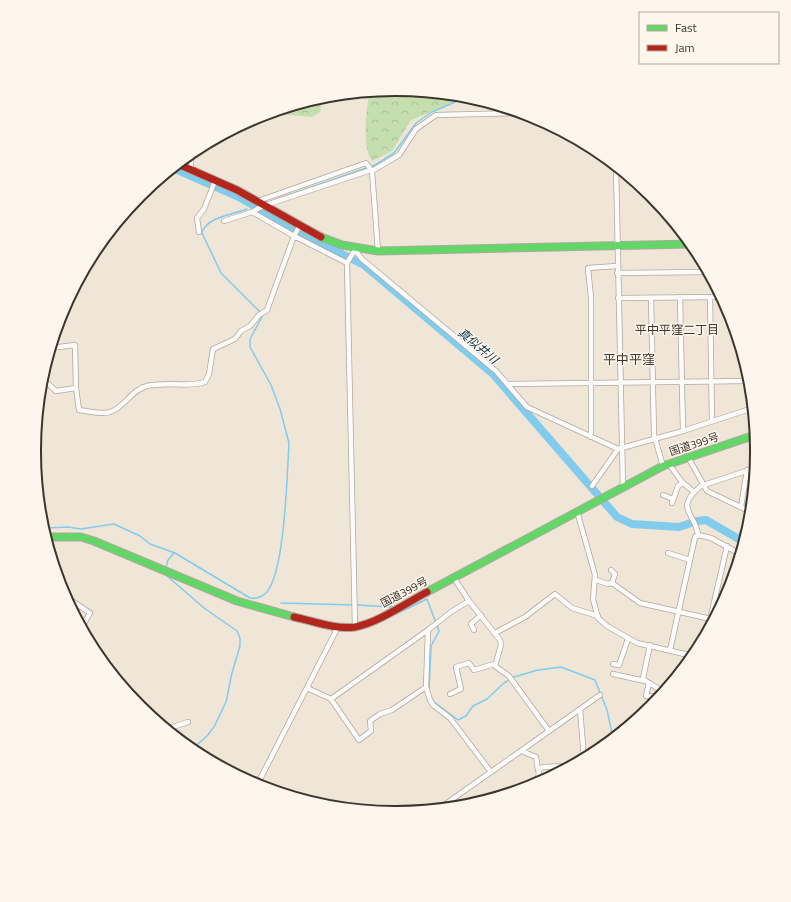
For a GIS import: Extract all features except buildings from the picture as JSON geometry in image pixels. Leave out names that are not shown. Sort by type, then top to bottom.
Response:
[{"type":"main road","points":[[185,166],[215,180],[334,243],[354,251],[683,244]]},
{"type":"main road","name":"国道399号","points":[[52,537],[66,536],[87,539],[236,600],[274,612],[338,627],[355,627],[376,620],[665,465],[749,437]]},
{"type":"street","points":[[261,204],[370,169],[399,155],[416,129],[436,115],[503,113]]},
{"type":"street","points":[[192,162],[192,169]]},
{"type":"street","points":[[224,221],[252,211],[261,204],[366,163],[370,169],[378,251]]},
{"type":"street","points":[[616,174],[620,449],[623,488]]},
{"type":"street","points":[[199,232],[197,218],[204,209],[215,180]]},
{"type":"street","points":[[252,211],[294,235],[348,262]]},
{"type":"street","points":[[57,347],[75,345],[76,388],[79,410],[105,413],[112,412],[136,391],[146,386],[164,383],[186,386],[205,382],[209,374],[213,349],[234,340],[241,331],[250,326],[263,313],[285,265],[288,250],[294,235],[300,226]]},
{"type":"street","points":[[355,627],[348,262],[354,251],[496,371],[527,407],[534,412],[620,449]]},
{"type":"street","points":[[591,437],[590,298],[588,268],[617,266]]},
{"type":"street","points":[[617,273],[702,272]]},
{"type":"street","points":[[680,297],[683,431]]},
{"type":"street","points":[[710,297],[712,421]]},
{"type":"street","points":[[618,298],[714,297]]},
{"type":"street","points":[[651,298],[654,439],[665,465],[694,492]]},
{"type":"street","points":[[508,384],[743,381]]},
{"type":"street","points":[[48,384],[56,391],[76,388]]},
{"type":"street","points":[[592,486],[620,449],[683,431],[747,410]]},
{"type":"street","points":[[688,457],[707,491],[745,509]]},
{"type":"street","points":[[735,551],[727,546],[698,535],[692,519],[688,514],[688,508],[694,492],[704,485],[747,470],[741,507]]},
{"type":"street","points":[[663,496],[673,501],[678,486],[683,483]]},
{"type":"street","points":[[577,511],[594,569],[596,580],[593,599],[598,616],[607,626],[628,639],[640,644],[686,654]]},
{"type":"street","points":[[670,650],[696,535],[698,535]]},
{"type":"street","points":[[714,606],[727,546]]},
{"type":"street","points":[[668,553],[690,560]]},
{"type":"street","points":[[611,570],[617,571],[612,583]]},
{"type":"street","points":[[454,578],[469,601],[495,633],[501,643],[494,664]]},
{"type":"street","points":[[596,580],[608,584],[612,583],[640,603],[708,618]]},
{"type":"street","points":[[495,633],[525,617],[555,594],[572,608],[598,616]]},
{"type":"street","points":[[331,699],[451,612],[469,601]]},
{"type":"street","points":[[76,603],[90,613],[85,622]]},
{"type":"street","points":[[474,630],[471,624],[481,615]]},
{"type":"street","points":[[260,779],[338,627]]},
{"type":"street","points":[[428,630],[429,646],[426,687],[431,703],[450,718],[491,772]]},
{"type":"street","points":[[614,664],[619,665],[628,639]]},
{"type":"street","points":[[650,645],[643,678],[647,682],[646,696],[652,696]]},
{"type":"street","points":[[450,694],[461,689],[457,667],[469,663],[474,670],[494,664]]},
{"type":"street","points":[[494,664],[511,678],[549,731]]},
{"type":"street","points":[[613,674],[647,682],[659,688]]},
{"type":"street","points":[[307,688],[331,699],[359,740],[371,731],[370,721],[380,714],[392,710],[426,687]]},
{"type":"street","points":[[450,801],[600,695]]},
{"type":"street","points":[[580,709],[583,751]]},
{"type":"street","points":[[173,727],[188,722]]},
{"type":"street","points":[[524,749],[524,752],[536,758],[536,767],[539,770],[539,775]]},
{"type":"street","points":[[539,770],[543,767],[557,766]]},
{"type":"green space","points":[[396,96],[419,97],[455,102],[411,120],[392,151],[372,161],[367,146],[366,118],[368,97]]},
{"type":"green space","points":[[321,104],[320,112],[312,117],[284,114]]},
{"type":"waterway","points":[[274,200],[375,165],[394,153],[416,123],[432,112],[456,102]]},
{"type":"waterway","name":"真似井川","points":[[179,171],[239,197],[306,236],[364,265],[493,374],[617,517],[632,524],[679,527],[697,521],[706,520],[739,539]]},
{"type":"waterway","points":[[50,528],[68,527],[81,529],[114,524],[140,536],[150,544],[175,553],[250,598],[259,597],[267,592],[273,581],[278,564],[281,544],[286,498],[289,443],[280,409],[271,385],[250,347],[250,339],[263,315],[221,273],[202,233],[209,223],[221,217],[247,209]]},
{"type":"waterway","points":[[166,567],[168,560],[174,553]]},
{"type":"waterway","points":[[167,576],[204,608],[237,631],[240,638],[240,646],[232,673],[226,702],[214,727],[197,745]]},
{"type":"waterway","points":[[396,614],[427,599],[439,631],[431,646],[429,690]]},
{"type":"waterway","points":[[281,603],[353,605]]},
{"type":"waterway","points":[[356,605],[392,607]]},
{"type":"waterway","points":[[431,697],[434,702],[458,720],[466,716],[473,706],[487,699],[504,683],[514,677],[538,670],[561,667],[595,680],[607,710],[612,732]]},
{"type":"traffic: fast","points":[[321,237],[342,245],[378,251],[683,244]]},
{"type":"traffic: fast","points":[[427,592],[663,466],[749,437]]},
{"type":"traffic: fast","points":[[52,537],[81,537],[94,541],[237,601],[294,617]]},
{"type":"traffic: jam","points":[[184,167],[237,190],[321,237]]},
{"type":"traffic: jam","points":[[294,617],[332,626],[348,628],[355,627],[364,625],[382,617],[427,592]]},
{"type":"district","name":"平中平窪二丁目","points":[[677,330]]},
{"type":"district","name":"平中平窪","points":[[629,359]]}]
